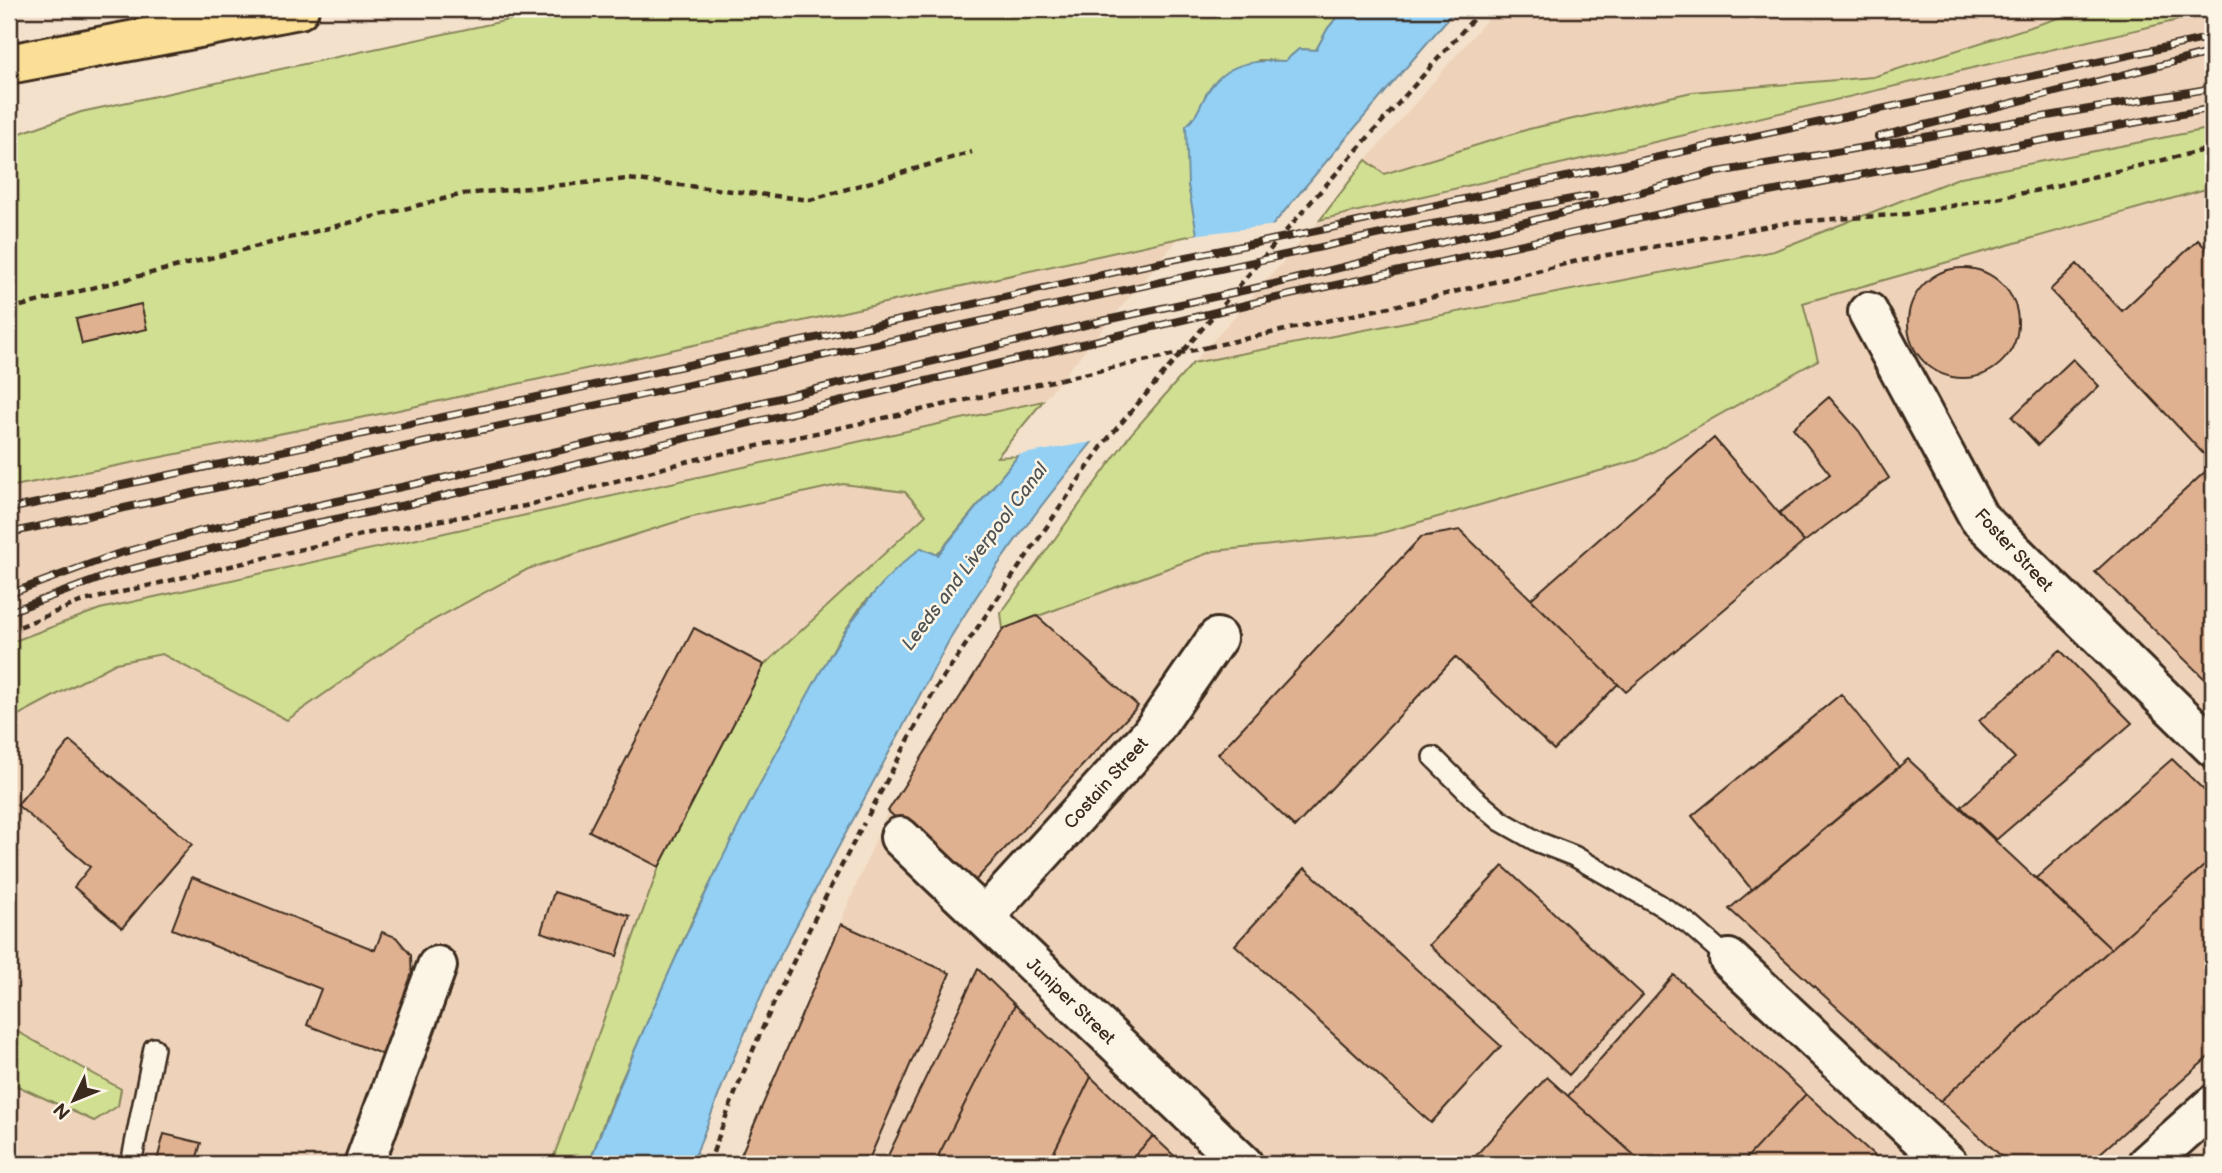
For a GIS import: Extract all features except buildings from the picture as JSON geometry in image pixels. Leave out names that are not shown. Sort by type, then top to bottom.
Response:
[{"type":"main road","points":[[17,52],[159,23],[299,9]]},
{"type":"street","name":"Foster Street","points":[[1868,312],[1979,518],[2213,747]]},
{"type":"street","name":"Costain Street","points":[[984,917],[1150,735],[1217,638]]},
{"type":"street","name":"Juniper Street","points":[[900,837],[1244,1164]]},
{"type":"street","points":[[1729,959],[1948,1164]]},
{"type":"street","points":[[364,1164],[437,966]]},
{"type":"street","points":[[2147,1164],[2213,1105]]},
{"type":"lane","points":[[1433,757],[1500,821],[1538,842],[1574,856],[1660,905],[1689,924],[1729,959]]},
{"type":"lane","points":[[131,1164],[154,1048]]},
{"type":"path","points":[[709,1164],[726,1113],[812,921],[936,688],[1105,442],[1310,203],[1482,9]]},
{"type":"path","points":[[9,631],[80,602],[378,531],[525,506],[689,461],[1430,299],[1585,259],[1792,222],[1907,214],[1958,205],[2034,191],[2213,148]]},
{"type":"path","points":[[9,309],[463,194],[628,179],[810,200],[972,152]]},
{"type":"shaded area","points":[[1496,9],[2087,9],[1873,77],[1692,92],[1529,129],[1384,174],[1366,160]]},
{"type":"shaded area","points":[[2213,12],[2213,128],[1961,177],[1774,251],[1193,363],[1320,220]]},
{"type":"shaded area","points":[[2213,187],[2213,1164],[737,1164],[888,811],[1003,629],[1214,551],[1378,534],[1802,303]]},
{"type":"shaded area","points":[[1178,239],[1043,401],[100,609],[9,643],[9,487],[385,413]]},
{"type":"shaded area","points":[[843,484],[905,491],[926,514],[764,665],[659,867],[551,1164],[9,1164],[9,1082],[94,1121],[121,1089],[9,1027],[9,720],[116,663],[162,654],[287,720],[417,629],[528,569],[688,518]]},
{"type":"green space","points":[[560,9],[1344,9],[1328,28],[1316,50],[1299,49],[1285,61],[1259,60],[1207,93],[1197,115],[1188,185],[1198,234],[385,413],[9,487],[9,137],[81,112]]},
{"type":"green space","points":[[2087,9],[2213,9],[2213,12],[1320,220],[1366,160],[1384,174],[1529,129],[1692,92],[1873,77]]},
{"type":"green space","points":[[2213,128],[2213,187],[1803,303],[1818,360],[1638,460],[1378,534],[1214,551],[1003,629],[1001,613],[1130,435],[1193,363],[1774,251],[1961,177]]},
{"type":"green space","points":[[1043,401],[997,457],[1018,456],[937,555],[921,548],[862,605],[835,646],[756,792],[696,912],[609,1108],[589,1164],[551,1164],[659,867],[764,665],[926,515],[905,492],[843,484],[688,518],[528,569],[417,629],[287,720],[162,654],[116,663],[9,720],[9,643],[100,609]]},
{"type":"green space","points":[[9,1027],[121,1089],[118,1106],[94,1121],[9,1082]]},
{"type":"water","name":"Leeds and Liverpool Canal","points":[[1344,9],[1456,9],[1104,427],[1024,528],[975,599],[952,635],[772,971],[728,1071],[692,1164],[589,1164],[638,1042],[713,877],[806,697],[838,643],[855,617],[896,569],[921,548],[938,555],[1197,234],[1188,185],[1186,126],[1214,83],[1240,65],[1261,61],[1285,61],[1299,49],[1316,50],[1328,28]]},
{"type":"pier","points":[[1277,225],[1098,441],[1012,456],[1192,235]]},
{"type":"railway","points":[[9,509],[2213,37]]},
{"type":"railway","points":[[1878,137],[2213,52]]},
{"type":"railway","points":[[9,594],[117,554],[200,531],[452,476],[1102,321],[1274,284],[1712,173],[2213,88]]},
{"type":"railway","points":[[9,612],[112,574],[306,525],[410,504],[1262,301],[1706,204],[2213,108]]},
{"type":"railway","points":[[9,533],[1404,229],[1594,195]]}]
